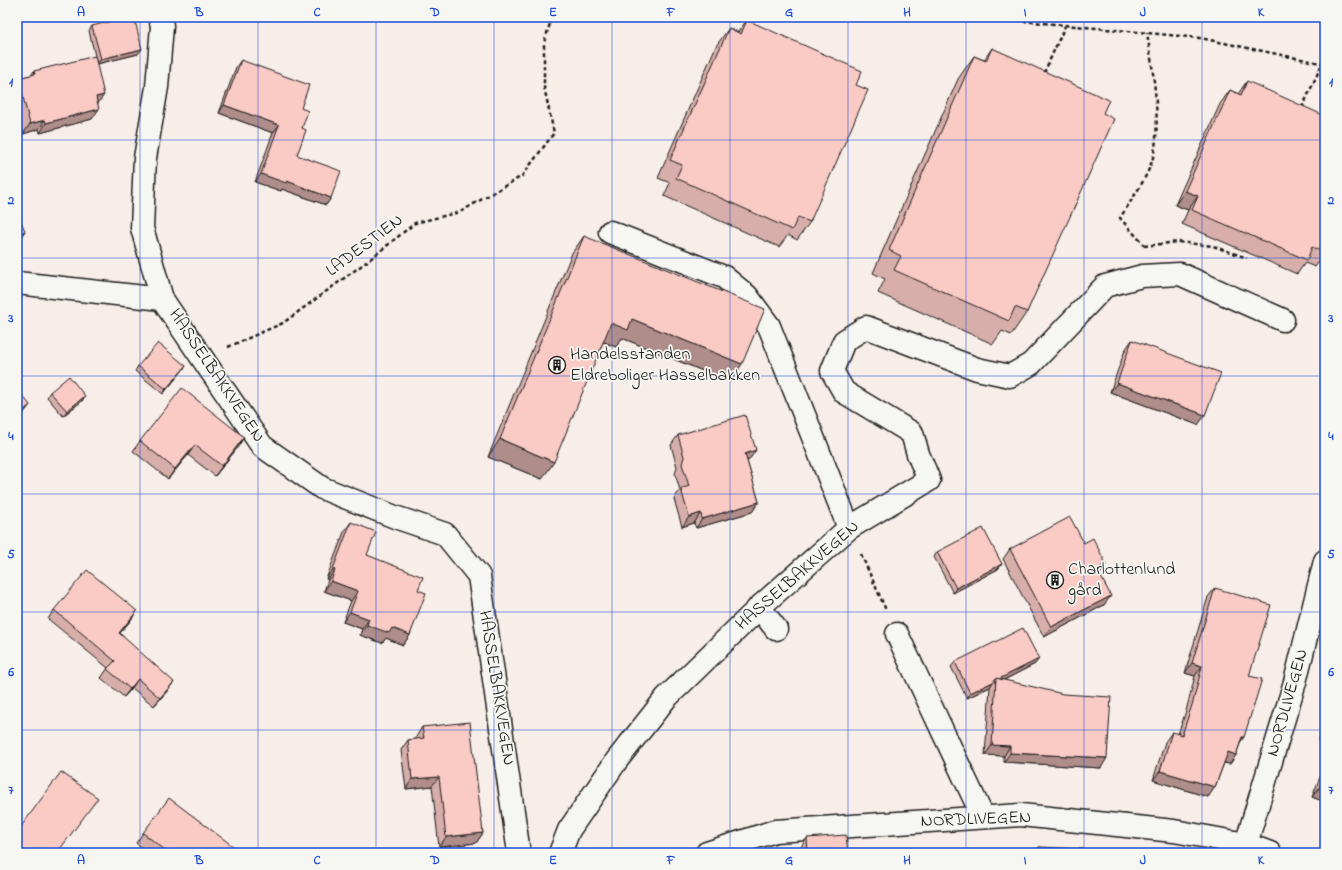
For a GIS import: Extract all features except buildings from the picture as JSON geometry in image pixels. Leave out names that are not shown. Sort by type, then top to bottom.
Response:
[{"type":"street","name":"HASSELBAKKVEGEN","points":[[160,17],[162,34],[157,87],[145,158],[142,228],[162,298],[262,446],[322,488],[395,517],[446,534],[479,576],[519,853]]},
{"type":"street","points":[[610,232],[724,277],[747,296],[769,326],[849,528]]},
{"type":"street","name":"HASSELBAKKVEGEN","points":[[560,853],[569,830],[617,760],[666,698],[685,688],[759,607],[849,528],[929,480],[918,454],[912,433],[844,392],[832,371],[844,341],[866,327],[977,370],[1010,376],[1031,364],[1105,286],[1142,276],[1180,274],[1283,320]]},
{"type":"street","name":"HASSELBAKKVEGEN","points":[[17,284],[162,298]]},
{"type":"street","name":"NORDLIVEGEN","points":[[1246,844],[1295,682],[1325,561]]},
{"type":"street","points":[[759,607],[776,629]]},
{"type":"street","points":[[897,634],[983,817]]},
{"type":"street","name":"NORDLIVEGEN","points":[[707,853],[775,831],[1021,815],[1174,831],[1246,844],[1270,853]]},
{"type":"path","name":"LADESTIEN","points":[[206,361],[227,348],[283,323],[369,260],[415,223],[460,212],[522,176],[554,133],[544,87],[544,43],[552,17]]},
{"type":"path","points":[[981,17],[1200,38],[1324,64],[1301,111]]},
{"type":"path","points":[[1043,75],[1065,26]]},
{"type":"path","points":[[1145,246],[1120,218],[1151,165],[1156,141],[1155,96],[1147,34]]},
{"type":"path","points":[[849,528],[897,634]]},
{"type":"place","name":"Handelsstanden Eldreboliger Hasselbakken","points":[[557,365]]},
{"type":"place","name":"Charlottenlund gård","points":[[1055,580]]}]
